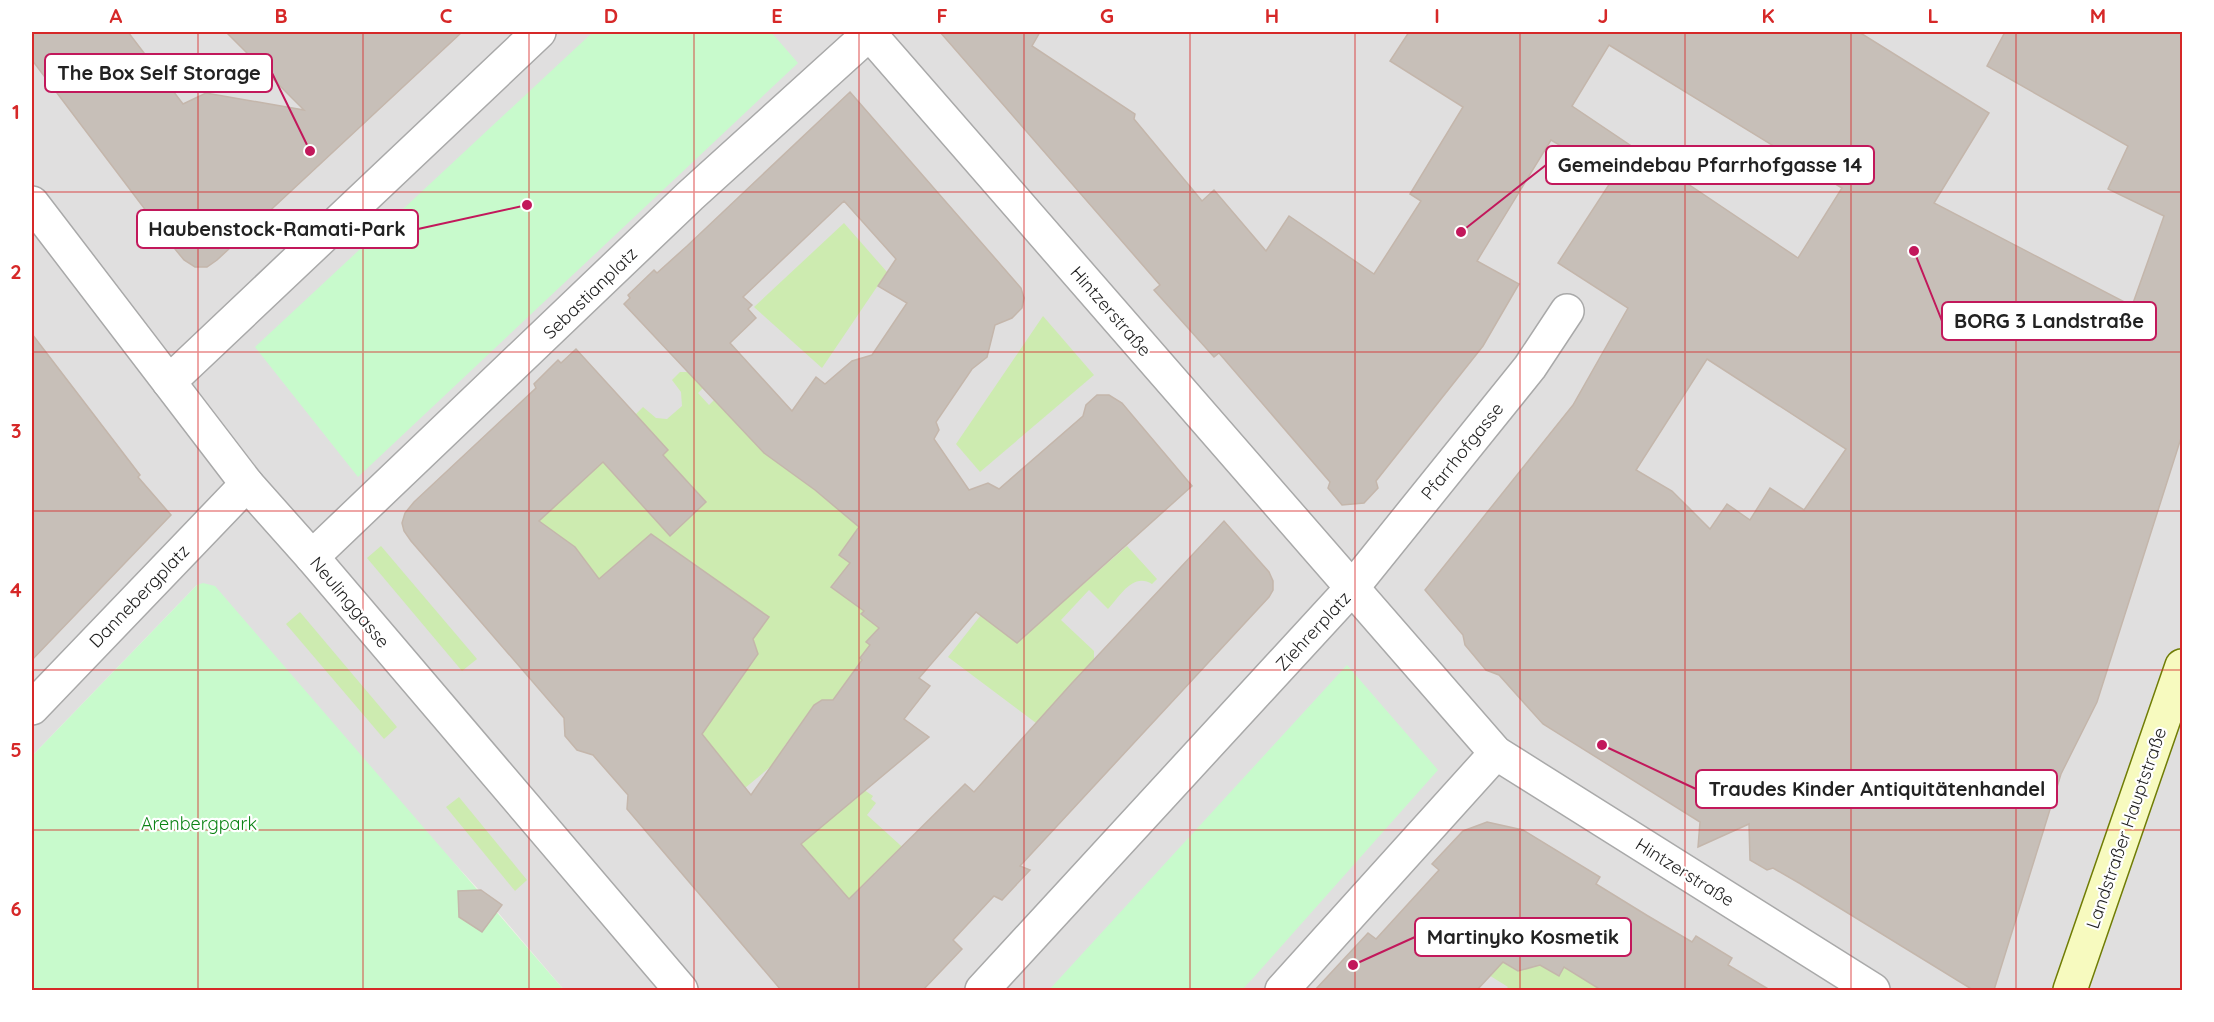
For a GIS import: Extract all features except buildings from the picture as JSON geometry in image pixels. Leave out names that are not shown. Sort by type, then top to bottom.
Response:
[{"type":"main road","name":"Landstraßer Hauptstraße","points":[[2070,990],[2182,666]]},
{"type":"street","points":[[169,382],[539,32]]},
{"type":"street","name":"Sebastianplatz","points":[[312,557],[690,196],[869,32]]},
{"type":"street","name":"Hintzerstraße","points":[[869,32],[1352,588]]},
{"type":"street","name":"Neulinggasse","points":[[32,206],[247,484],[312,557],[681,990]]},
{"type":"street","name":"Pfarrhofgasse","points":[[1352,588],[1530,367],[1567,311]]},
{"type":"street","name":"Dannebergplatz","points":[[32,708],[247,484]]},
{"type":"street","name":"Ziehrerplatz","points":[[982,990],[1352,588],[1496,753]]},
{"type":"street","points":[[1282,990],[1496,753]]},
{"type":"street","name":"Hintzerstraße","points":[[1496,753],[1873,990]]},
{"type":"shaded area","points":[[32,32],[2182,32],[2182,990],[564,990],[479,890],[197,585],[32,756]]},
{"type":"green space","points":[[593,32],[771,32],[798,63],[358,477],[255,347]]},
{"type":"green space","points":[[844,223],[887,272],[822,368],[754,307]]},
{"type":"green space","points":[[1043,316],[1094,375],[980,472],[956,444]]},
{"type":"green space","points":[[680,372],[690,372],[704,387],[698,393],[709,405],[714,400],[764,453],[811,487],[859,527],[839,555],[850,563],[831,587],[864,611],[862,614],[879,628],[866,642],[870,645],[860,658],[862,660],[833,700],[822,700],[814,705],[783,748],[787,753],[745,788],[698,730],[725,701],[758,654],[753,639],[769,617],[652,576],[631,551],[586,590],[582,559],[575,547],[568,542],[561,542],[534,526],[602,461],[645,509],[677,529],[706,502],[663,455],[668,450],[655,435],[649,440],[634,416],[643,407],[656,418],[667,419],[682,406],[681,392],[672,380]]},
{"type":"green space","points":[[381,546],[477,659],[462,671],[367,558]]},
{"type":"green space","points":[[1127,546],[1157,579],[1152,584],[1145,581],[1133,583],[1108,609],[1089,590],[1061,620],[1094,651],[1094,660],[1036,723],[948,657],[981,615],[1072,594]]},
{"type":"green space","name":"Arenbergpark","points":[[203,583],[215,586],[564,990],[32,990],[32,756],[197,585]]},
{"type":"green space","points":[[300,612],[397,727],[384,739],[286,624]]},
{"type":"green space","points":[[1347,665],[1438,770],[1254,977],[1242,990],[1049,990]]},
{"type":"green space","points":[[841,774],[873,796],[871,799],[876,803],[867,815],[910,854],[891,873],[883,865],[874,873],[882,881],[836,932],[834,881],[824,870],[820,874],[810,862],[789,824]]},
{"type":"green space","points":[[459,797],[527,880],[515,891],[446,807]]},
{"type":"green space","points":[[1502,962],[1517,971],[1535,967],[1537,963],[1559,976],[1564,967],[1601,990],[1505,990],[1508,987],[1484,972]]},
{"type":"place","name":"The Box Self Storage","points":[[310,151]]},
{"type":"place","name":"Haubenstock-Ramati-Park","points":[[527,205]]},
{"type":"place","name":"Gemeindebau Pfarrhofgasse 14","points":[[1461,232]]},
{"type":"place","name":"BORG 3 Landstraße","points":[[1914,251]]},
{"type":"place","name":"Traudes Kinder Antiquitätenhandel","points":[[1602,745]]},
{"type":"place","name":"Martinyko Kosmetik","points":[[1353,965]]}]
